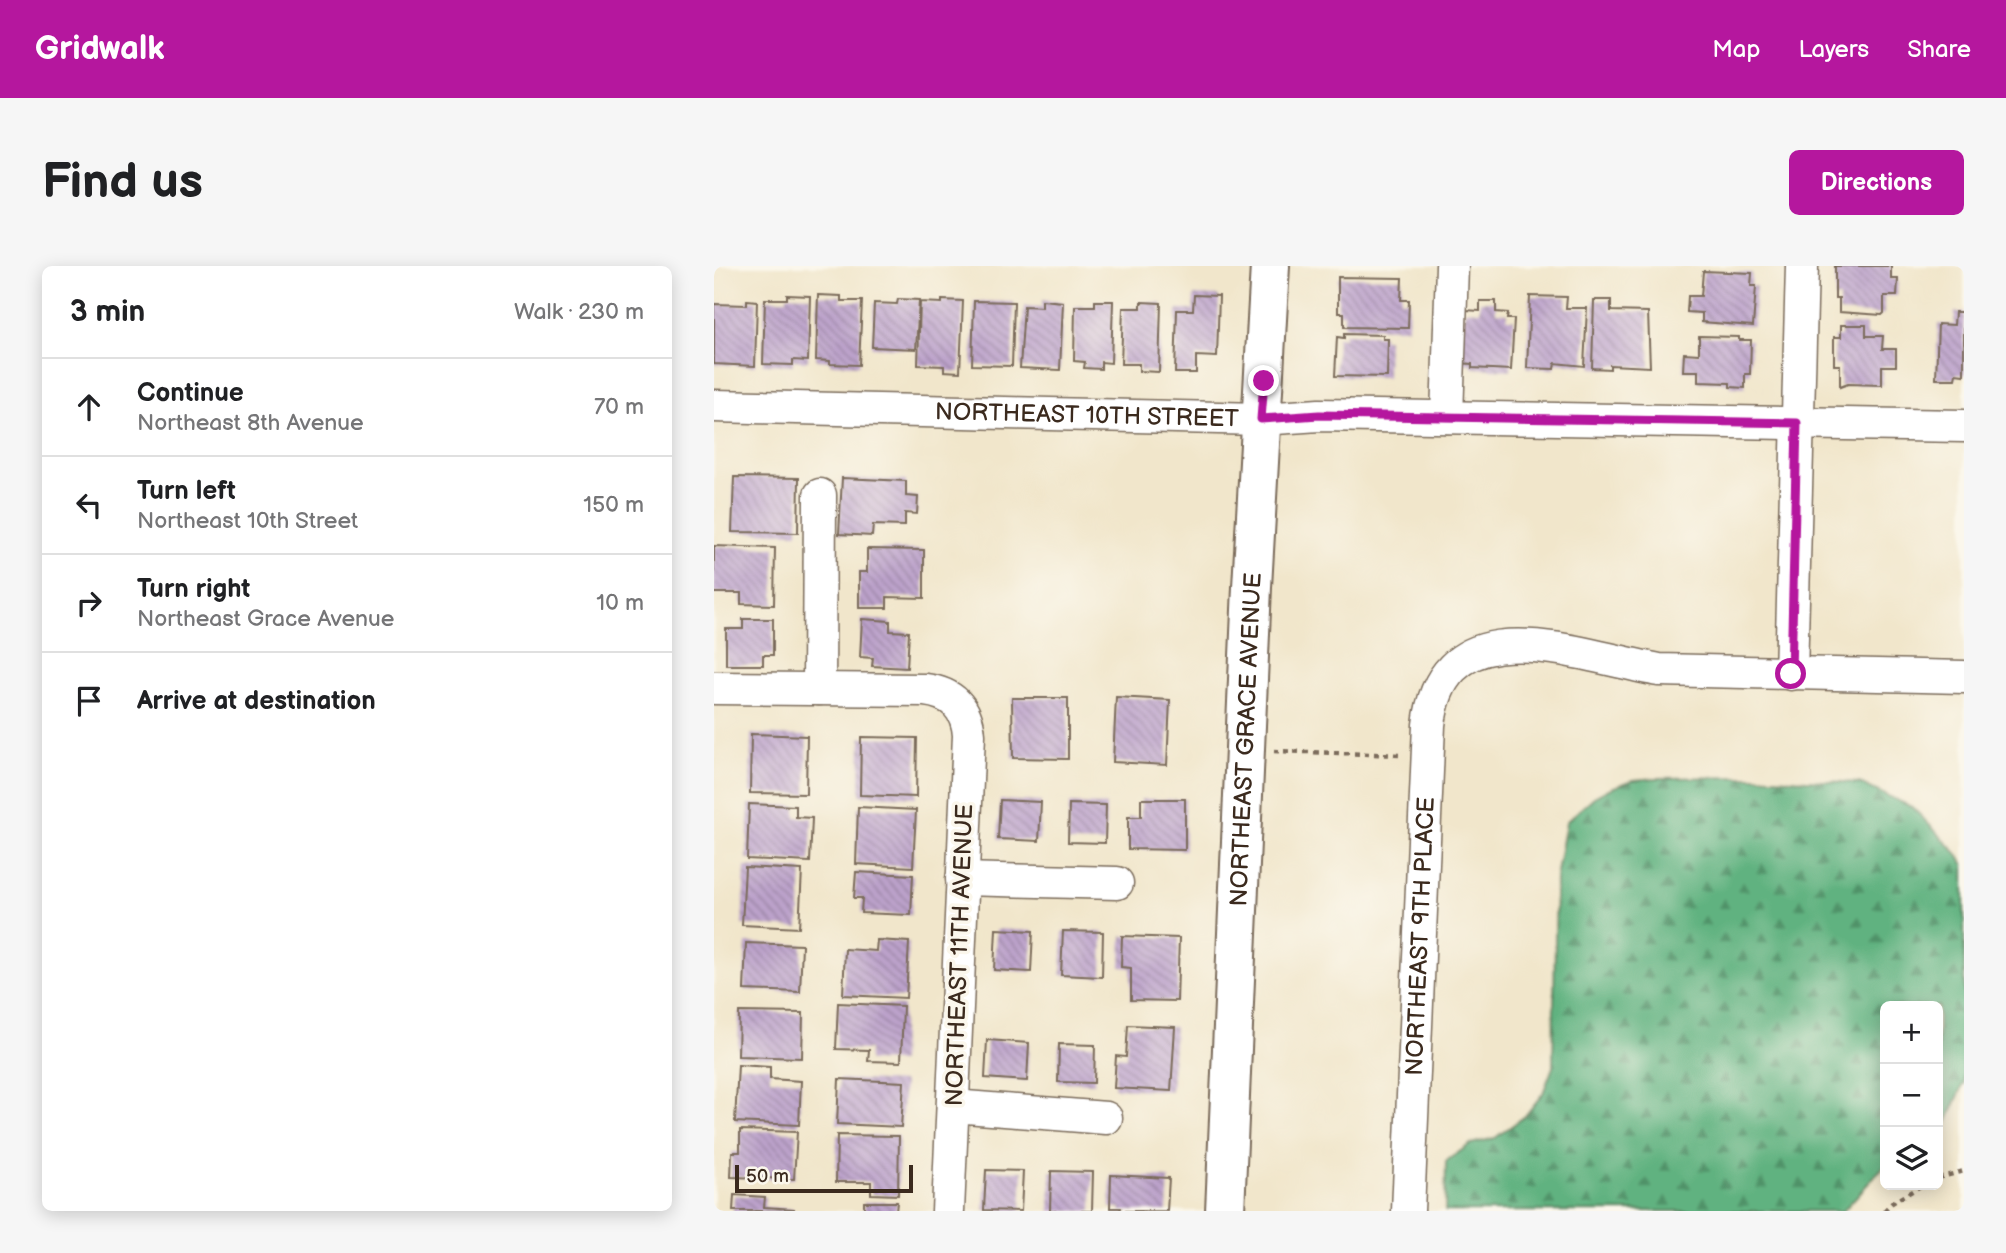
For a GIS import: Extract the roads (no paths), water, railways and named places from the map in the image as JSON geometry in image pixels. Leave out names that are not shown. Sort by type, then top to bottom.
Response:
[{"type":"main road","name":"NORTHEAST GRACE AVENUE","points":[[1225,1211],[1270,266]]},
{"type":"street","points":[[1447,417],[1452,266]]},
{"type":"street","points":[[1802,266],[1791,674],[1964,677]]},
{"type":"street","name":"NORTHEAST 10TH STREET","points":[[714,406],[1261,419],[1319,415],[1964,426]]},
{"type":"street","points":[[714,688],[819,689],[820,495]]},
{"type":"street","name":"NORTHEAST 9TH PLACE","points":[[1408,1211],[1428,756],[1433,702],[1442,681],[1452,669],[1473,653],[1503,644],[1577,651],[1614,662],[1659,670],[1791,674]]},
{"type":"street","name":"NORTHEAST 11TH AVENUE","points":[[819,689],[925,690],[947,695],[956,702],[968,723],[948,1211]]},
{"type":"street","points":[[962,879],[1117,883]]},
{"type":"street","points":[[953,1105],[1106,1118]]}]
